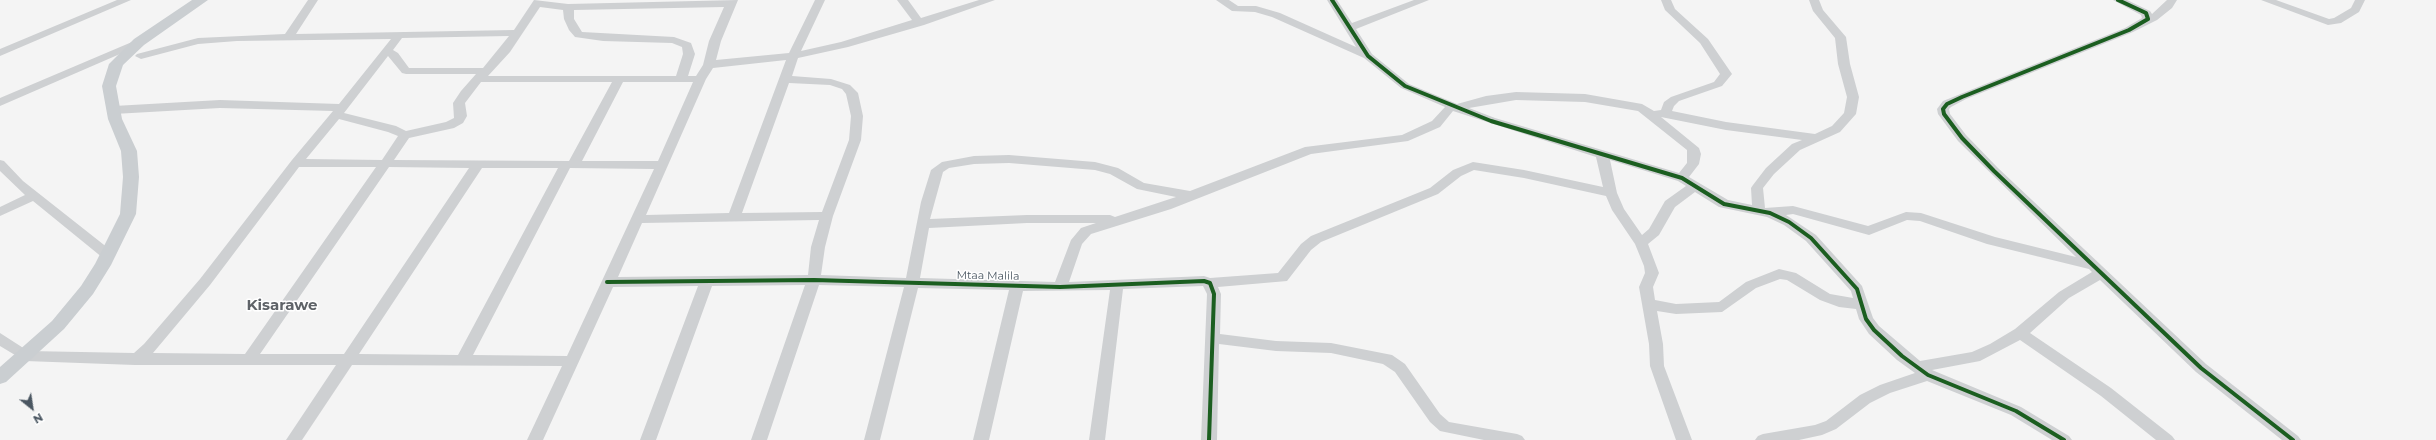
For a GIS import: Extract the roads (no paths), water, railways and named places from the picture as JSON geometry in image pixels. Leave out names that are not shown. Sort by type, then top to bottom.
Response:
[{"type":"main road","points":[[0,377],[58,325],[87,290],[108,255],[128,214],[131,185],[128,151],[115,119],[109,86],[116,64],[140,49],[201,0]]},
{"type":"street","points":[[0,53],[126,0]]},
{"type":"street","points":[[289,36],[313,0]]},
{"type":"street","points":[[734,217],[799,41],[820,0]]},
{"type":"street","points":[[902,0],[920,23]]},
{"type":"street","points":[[709,65],[731,61],[794,56],[844,45],[920,23],[990,0]]},
{"type":"street","points":[[1221,0],[1236,9],[1256,9],[1276,15],[1368,56],[1405,86],[1452,107],[1682,178],[1724,204],[1764,212],[1789,222],[1811,238],[1857,289],[1866,319],[1874,330],[1902,356],[1923,371],[2009,408],[2064,440]]},
{"type":"street","points":[[1332,0],[1368,56]]},
{"type":"street","points":[[1349,28],[1424,0]]},
{"type":"street","points":[[1666,0],[1670,10],[1704,41],[1718,61],[1726,78],[1718,84],[1675,99],[1668,105],[1666,113]]},
{"type":"street","points":[[1764,212],[1756,188],[1770,171],[1796,147],[1836,129],[1850,114],[1853,97],[1844,64],[1840,36],[1818,11],[1814,0]]},
{"type":"street","points":[[2118,0],[2146,13],[2148,19]]},
{"type":"street","points":[[2172,0],[2168,6],[2153,18],[2148,19],[2129,30],[1962,97],[1943,109],[1962,138],[2201,368],[2293,440]]},
{"type":"street","points":[[2266,0],[2328,22],[2337,21],[2354,10],[2360,0]]},
{"type":"street","points":[[114,110],[220,104],[340,111],[405,135],[450,125],[459,120],[461,116],[460,103],[465,93],[506,50],[538,2],[568,7],[732,2],[715,41],[709,65],[700,78],[663,165],[607,282],[535,440]]},
{"type":"street","points":[[568,7],[569,19],[574,30],[579,35],[604,38],[674,40],[687,45],[688,54],[681,79]]},
{"type":"street","points":[[0,102],[140,49],[198,40],[289,36],[517,33]]},
{"type":"street","points":[[135,360],[149,348],[205,282],[296,163],[340,111],[399,35]]},
{"type":"street","points":[[387,51],[394,55],[406,71],[483,75],[681,79],[700,78]]},
{"type":"street","points":[[463,360],[569,165],[620,78]]},
{"type":"street","points":[[759,440],[814,280],[818,248],[827,216],[855,140],[857,116],[852,93],[846,87],[831,82],[785,79]]},
{"type":"street","points":[[1060,287],[1076,243],[1081,234],[1193,196],[1251,171],[1309,150],[1404,138],[1436,124],[1452,107],[1486,100],[1516,96],[1585,98],[1636,107],[1653,115],[1693,148],[1695,154],[1693,164],[1682,178]]},
{"type":"street","points":[[1653,115],[1666,113],[1712,124],[1817,138]]},
{"type":"street","points":[[248,360],[310,269],[387,164],[405,135]]},
{"type":"street","points":[[1602,154],[1611,192],[1618,210],[1641,243],[1651,266],[1652,273],[1646,287],[1656,344],[1659,372],[1684,440]]},
{"type":"street","points":[[872,440],[912,284],[927,202],[937,170],[946,165],[974,160],[1009,160],[1095,166],[1114,171],[1141,186],[1193,196]]},
{"type":"street","points":[[296,163],[477,166],[663,165]]},
{"type":"street","points":[[0,164],[19,184],[108,255]]},
{"type":"street","points":[[294,440],[477,166]]},
{"type":"street","name":"Mtaa Malila","points":[[607,282],[706,283],[814,280],[912,284],[1060,287],[1189,280],[1210,283],[1282,278],[1306,247],[1316,239],[1434,191],[1457,173],[1473,166],[1524,174],[1611,192]]},
{"type":"street","points":[[1641,243],[1654,232],[1670,204],[1695,186]]},
{"type":"street","points":[[0,212],[35,196]]},
{"type":"street","points":[[1764,212],[1794,210],[1869,231],[1906,216],[1920,216],[1992,241],[2099,269]]},
{"type":"street","points":[[638,219],[827,216]]},
{"type":"street","points":[[924,224],[1027,219],[1120,220]]},
{"type":"street","points":[[1763,440],[1817,431],[1831,425],[1864,399],[1923,371],[1975,357],[1996,348],[2020,333],[2064,295],[2099,269]]},
{"type":"street","points":[[1648,304],[1676,309],[1692,307],[1722,307],[1751,285],[1779,274],[1791,276],[1825,297],[1839,302],[1861,304]]},
{"type":"street","points":[[648,440],[657,411],[706,283]]},
{"type":"street","points":[[1209,440],[1214,294],[1210,283]]},
{"type":"street","points":[[1097,440],[1117,285]]},
{"type":"street","points":[[981,440],[1016,286]]},
{"type":"street","points":[[2020,333],[2106,392],[2166,440]]},
{"type":"street","points":[[0,338],[25,356],[135,360],[348,358],[572,361]]},
{"type":"street","points":[[1212,338],[1276,346],[1331,348],[1387,359],[1400,368],[1435,418],[1445,427],[1518,440]]},
{"type":"district","name":"Kisarawe","points":[[282,306]]}]
